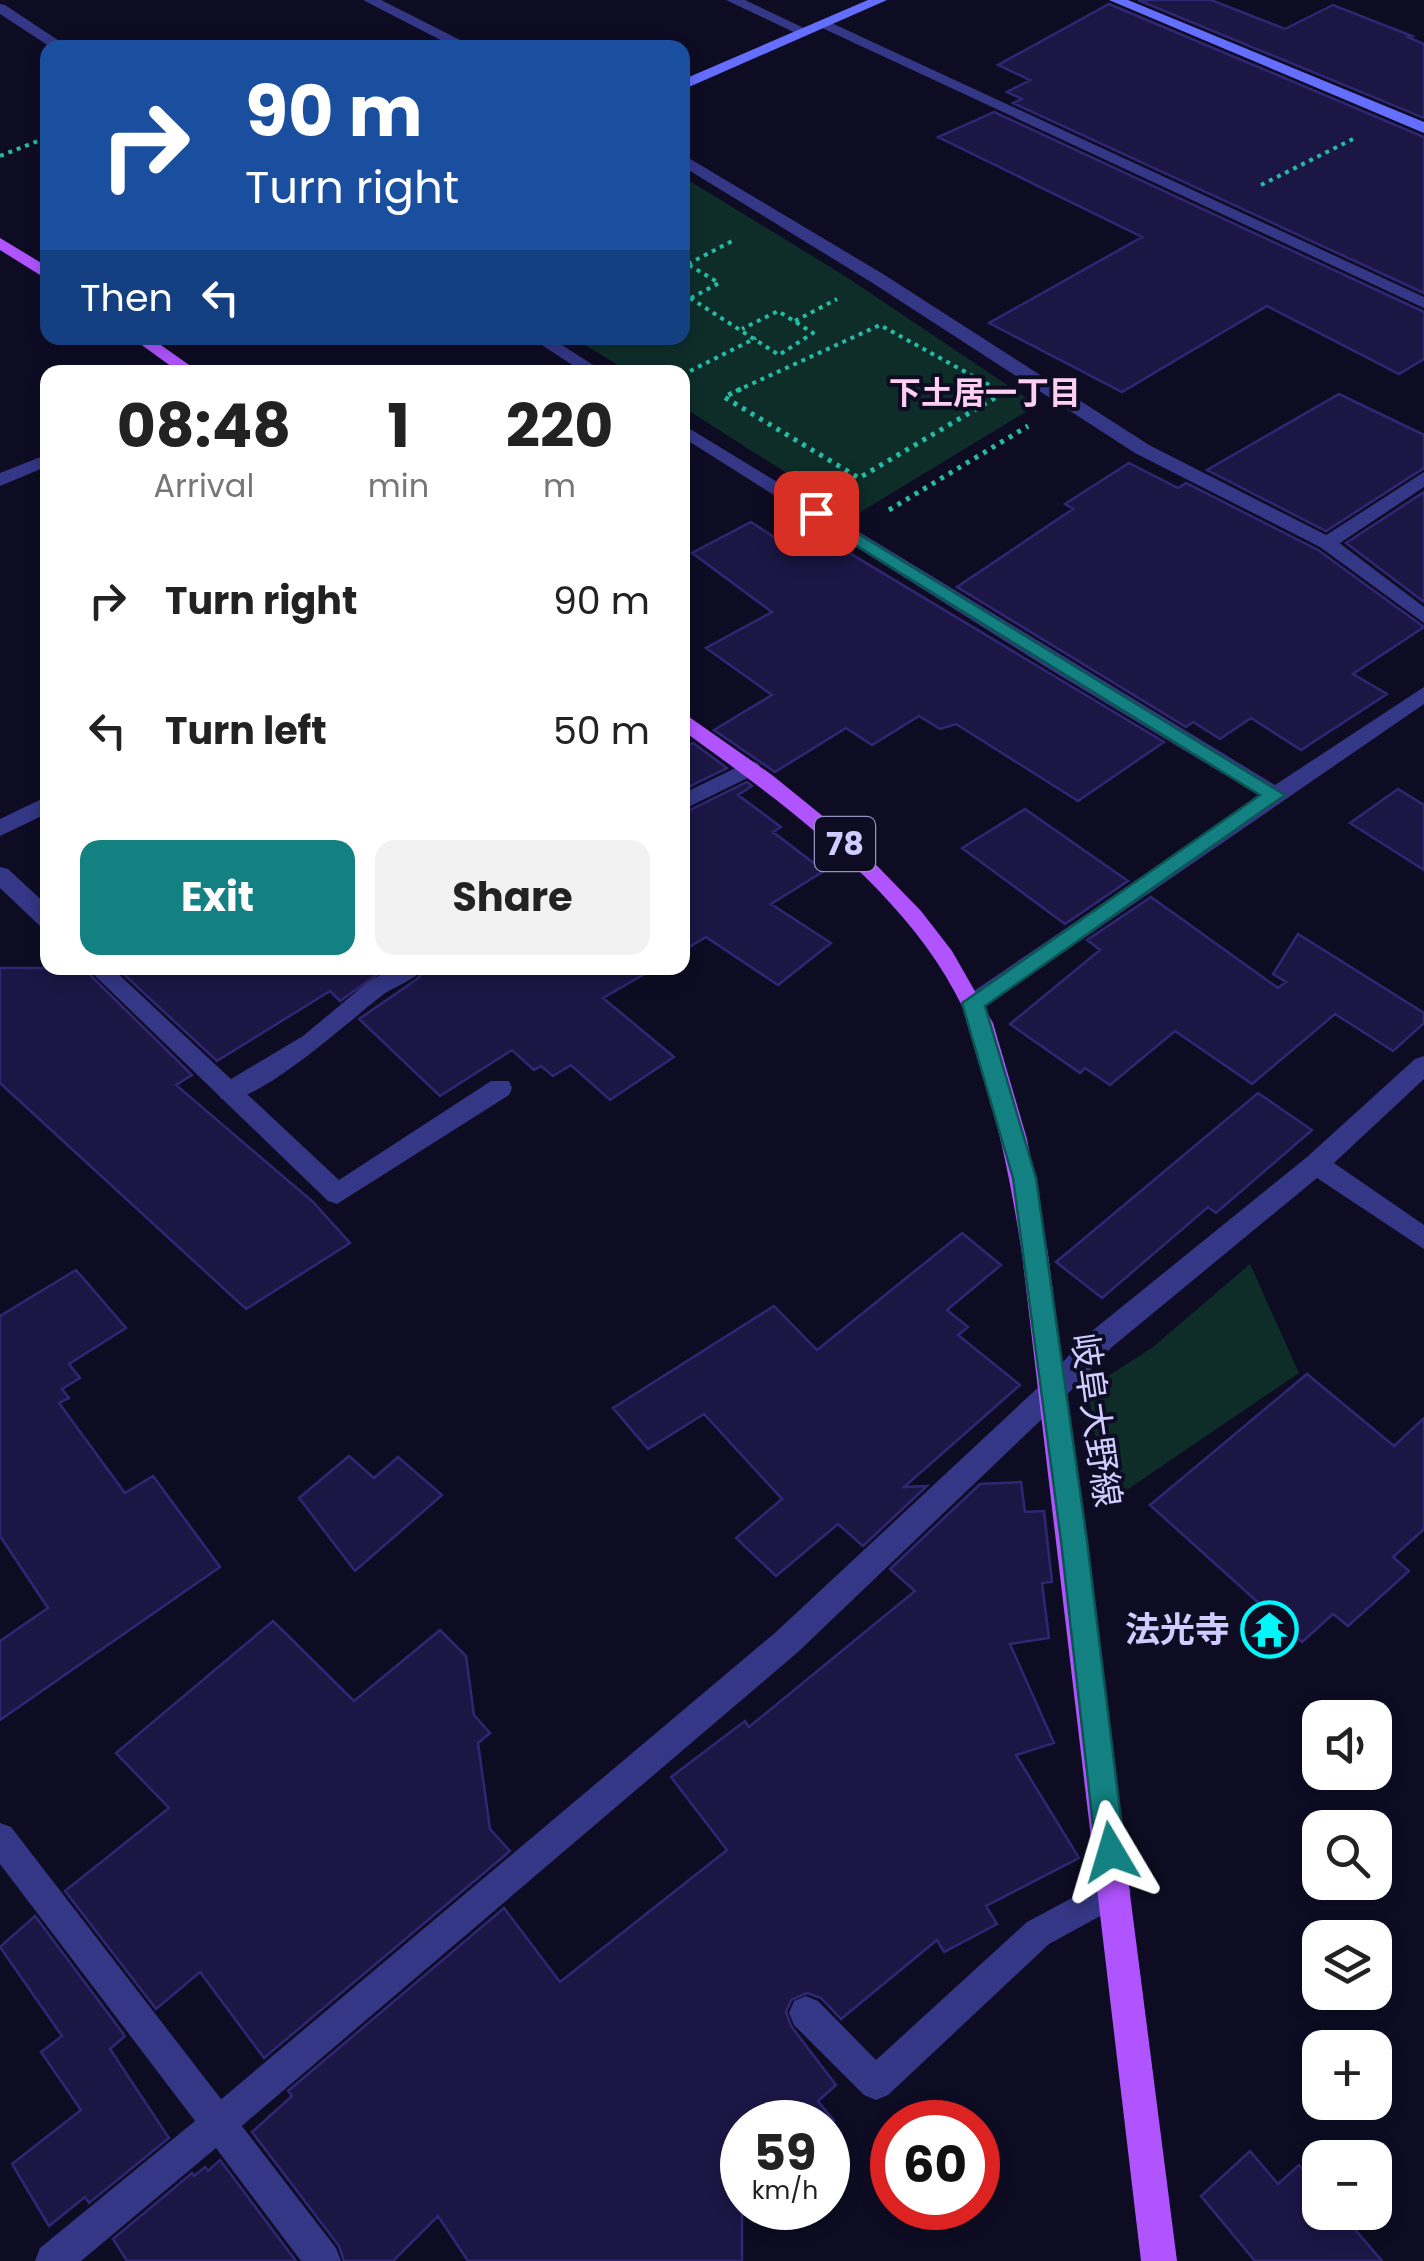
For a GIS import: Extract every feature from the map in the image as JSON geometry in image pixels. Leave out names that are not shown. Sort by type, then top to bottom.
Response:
[{"type":"main road","points":[[0,243],[40,270]]},
{"type":"main road","points":[[150,345],[180,365]]},
{"type":"main road","name":"岐阜大野線","points":[[690,725],[808,810],[870,868],[920,923],[973,1003],[1024,1178],[1116,1890],[1158,2261]]},
{"type":"street","points":[[1,9],[28,0]]},
{"type":"street","points":[[370,0],[452,40]]},
{"type":"street","points":[[733,0],[806,32]]},
{"type":"street","points":[[690,83],[880,0]]},
{"type":"street","points":[[1116,0],[1424,128]]},
{"type":"street","points":[[1,9],[49,40]]},
{"type":"street","points":[[825,24],[1424,303]]},
{"type":"street","points":[[690,164],[877,278],[1142,449],[1327,543],[1424,617]]},
{"type":"street","points":[[551,345],[584,365]]},
{"type":"street","points":[[690,434],[1275,795]]},
{"type":"street","points":[[0,480],[40,462]]},
{"type":"street","points":[[1327,543],[1424,478]]},
{"type":"street","points":[[973,1003],[1424,694]]},
{"type":"street","points":[[690,799],[750,768]]},
{"type":"street","points":[[0,828],[40,807]]},
{"type":"street","points":[[0,874],[40,912]]},
{"type":"street","points":[[105,975],[337,1194],[500,1088]]},
{"type":"street","points":[[230,1092],[312,1042],[376,988],[398,975]]},
{"type":"street","points":[[53,2261],[787,1642],[1102,1340],[1316,1164],[1424,1065]]},
{"type":"street","points":[[1316,1164],[1424,1240]]},
{"type":"street","points":[[0,1838],[323,2261]]},
{"type":"street","points":[[806,2013],[876,2083],[1038,1933],[1116,1890]]},
{"type":"path","points":[[1216,208],[1362,134]]},
{"type":"path","points":[[0,156],[40,140]]},
{"type":"path","points":[[690,265],[720,283],[690,298]]},
{"type":"path","points":[[690,298],[779,355],[813,333],[778,311],[742,328]]},
{"type":"path","points":[[880,325],[1003,394],[859,478],[724,397],[808,358],[880,325]]},
{"type":"path","points":[[690,371],[756,338]]},
{"type":"path","points":[[792,346],[808,358]]},
{"type":"path","points":[[850,534],[1066,402]]},
{"type":"green space","points":[[690,181],[845,276],[1037,405],[854,516],[690,411],[690,365],[618,365],[585,345],[690,345]]},
{"type":"green space","points":[[1250,1264],[1299,1373],[1106,1504],[1088,1389],[1153,1347]]},
{"type":"building","points":[[1138,0],[1211,0],[1285,29],[1333,5],[1412,36],[1408,37],[1424,44],[1424,118]]},
{"type":"building","points":[[1109,4],[1424,137],[1424,293],[1013,103],[1022,99],[1007,92],[1030,80],[998,65]]},
{"type":"building","points":[[994,112],[1424,312],[1424,359],[1399,374],[1267,306],[1122,392],[989,323],[1142,237],[938,137]]},
{"type":"building","points":[[1339,394],[1424,435],[1424,468],[1326,531],[1207,470]]},
{"type":"building","points":[[1129,463],[1178,488],[1186,483],[1318,550],[1424,627],[1353,674],[1387,694],[1301,750],[1251,718],[1220,739],[1193,722],[1186,727],[957,587],[1073,509],[1065,504]]},
{"type":"building","points":[[1424,492],[1424,602],[1346,543]]},
{"type":"building","points":[[751,522],[780,541],[806,527],[1164,742],[1078,801],[956,724],[940,729],[919,716],[872,745],[846,728],[775,772],[714,730],[772,695],[706,648],[772,612],[692,553]]},
{"type":"building","points":[[693,743],[727,768],[690,786]]},
{"type":"building","points":[[747,782],[752,786],[738,795],[781,827],[773,832],[824,871],[771,904],[831,943],[778,985],[706,937],[690,946],[690,810]]},
{"type":"building","points":[[1398,789],[1424,805],[1424,870],[1350,823]]},
{"type":"building","points":[[1025,809],[1128,881],[1065,924],[962,848]]},
{"type":"building","points":[[1151,897],[1278,988],[1286,982],[1273,974],[1298,934],[1424,1013],[1424,1023],[1393,1051],[1335,1014],[1252,1084],[1175,1031],[1110,1085],[1085,1068],[1080,1073],[1010,1024],[1100,950],[1087,940]]},
{"type":"building","points":[[0,968],[40,968],[40,975],[90,975],[192,1075],[176,1085],[313,1202],[350,1243],[246,1309],[0,1083]]},
{"type":"building","points":[[125,975],[376,975],[340,1001],[330,991],[217,1061]]},
{"type":"building","points":[[421,975],[643,975],[603,998],[674,1057],[610,1100],[571,1065],[553,1076],[541,1066],[534,1070],[512,1050],[440,1096],[359,1019]]},
{"type":"building","points":[[1258,1093],[1312,1130],[1216,1213],[1208,1207],[1102,1298],[1056,1262]]},
{"type":"building","points":[[962,1233],[1001,1265],[947,1310],[968,1327],[958,1335],[1020,1385],[904,1487],[927,1486],[863,1546],[838,1524],[776,1576],[736,1538],[782,1499],[704,1414],[648,1449],[613,1408],[774,1306],[817,1350]]},
{"type":"building","points":[[76,1270],[126,1328],[69,1364],[80,1378],[62,1389],[69,1398],[59,1403],[125,1493],[153,1476],[220,1567],[0,1720],[0,1641],[48,1608],[0,1536],[0,1316]]},
{"type":"building","points":[[1307,1374],[1394,1446],[1424,1418],[1424,1529],[1393,1557],[1409,1571],[1348,1626],[1333,1614],[1302,1642],[1150,1505]]},
{"type":"building","points":[[349,1456],[374,1478],[398,1457],[442,1495],[355,1571],[299,1498]]},
{"type":"building","points":[[1021,1482],[1025,1512],[1044,1511],[1052,1582],[1042,1583],[1049,1638],[1010,1644],[1054,1743],[1016,1755],[1079,1858],[986,1906],[997,1924],[944,1952],[937,1940],[841,2019],[821,1998],[807,1993],[791,2000],[786,2012],[791,2026],[836,2085],[819,2100],[720,2100],[720,2230],[742,2230],[742,2261],[468,2261],[438,2216],[393,2261],[344,2261],[339,2246],[252,2132],[292,2096],[288,2091],[504,1908],[560,1982],[727,1850],[671,1777],[745,1721],[749,1727],[915,1591],[890,1569],[980,1484]]},
{"type":"building","points":[[273,1621],[354,1701],[440,1630],[466,1656],[474,1715],[490,1733],[478,1743],[490,1829],[510,1851],[264,2058],[200,1972],[156,2009],[65,1891],[169,1808],[116,1753]]},
{"type":"building","points":[[35,1916],[125,2036],[110,2049],[169,2138],[89,2203],[85,2197],[49,2226],[12,2164],[81,2110],[41,2052],[62,2036],[0,1947]]},
{"type":"building","points":[[1250,2151],[1278,2184],[1299,2165],[1302,2230],[1355,2230],[1382,2261],[1255,2261],[1201,2196]]},
{"type":"building","points":[[220,2160],[296,2261],[127,2261],[113,2239],[192,2173],[194,2176],[205,2167],[208,2171]]},
{"type":"place","name":"法光寺","points":[[1269,1630]]},
{"type":"district","name":"下土居一丁目","points":[[985,393]]},
{"type":"route","points":[[816,513],[1052,662],[1275,795],[973,1003],[1024,1178],[1074,1541],[1111,1852]]}]
